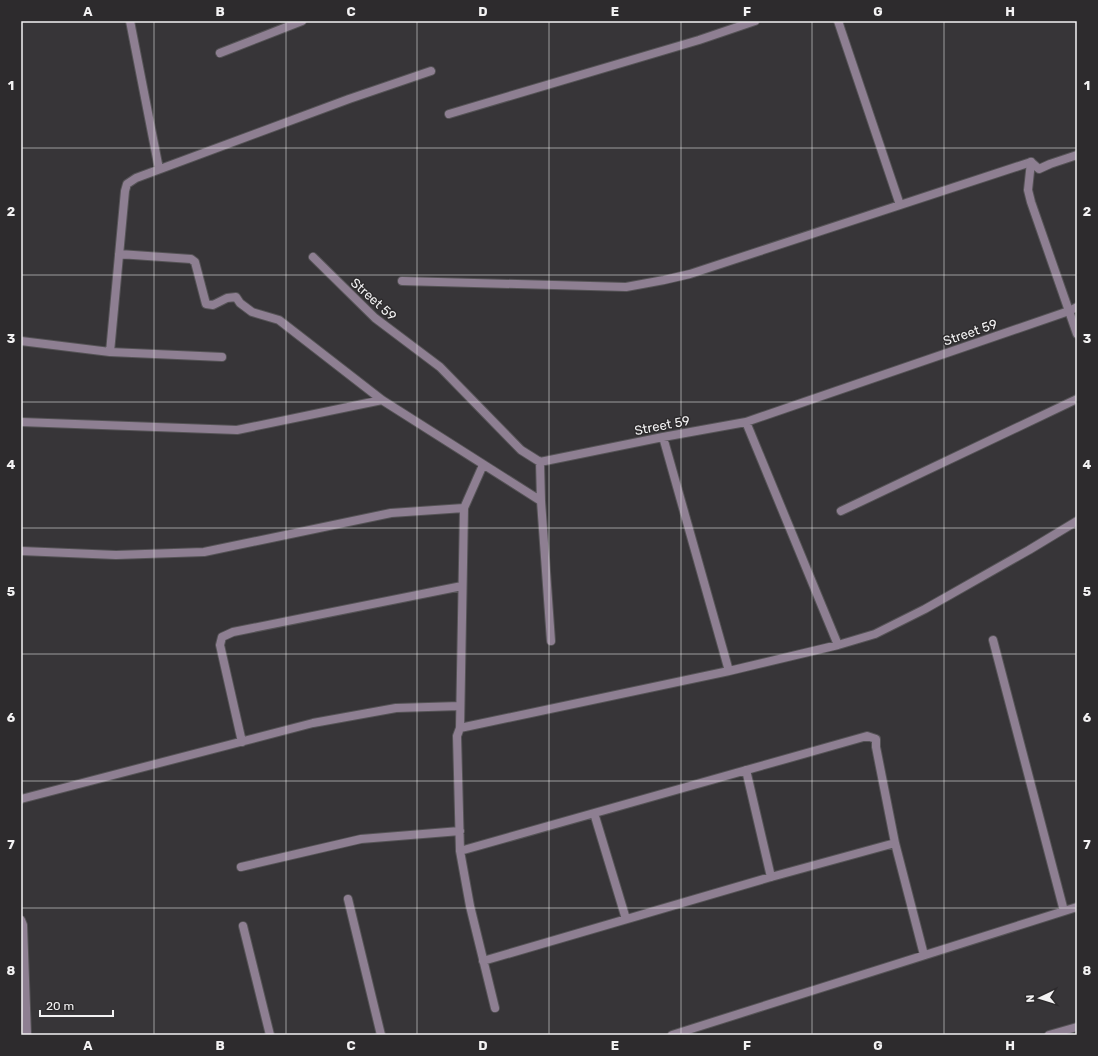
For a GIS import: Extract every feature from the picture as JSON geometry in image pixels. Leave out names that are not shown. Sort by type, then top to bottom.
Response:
[{"type":"street","points":[[130,21],[159,169]]},
{"type":"street","points":[[220,53],[302,21]]},
{"type":"street","points":[[449,114],[691,42],[755,21]]},
{"type":"street","points":[[838,21],[900,206]]},
{"type":"street","points":[[110,352],[125,191],[127,184],[136,178],[159,169],[349,99],[431,72]]},
{"type":"street","points":[[1031,162],[1039,169],[1077,155]]},
{"type":"street","points":[[402,281],[626,287],[664,280],[690,274],[1031,162]]},
{"type":"street","points":[[1031,162],[1028,190],[1031,202],[1077,334]]},
{"type":"street","points":[[119,254],[191,260],[195,262],[206,304],[212,305],[227,298],[236,297],[240,303],[252,312],[278,320],[382,400],[541,501]]},
{"type":"street","name":"Street 59","points":[[313,257],[375,318],[440,367],[521,450],[540,462],[746,422],[1077,307]]},
{"type":"street","points":[[21,340],[110,352],[222,358]]},
{"type":"street","points":[[840,510],[1077,399]]},
{"type":"street","points":[[21,422],[237,430],[382,400]]},
{"type":"street","points":[[746,422],[838,644]]},
{"type":"street","points":[[663,437],[729,671]]},
{"type":"street","points":[[540,462],[541,501],[551,642]]},
{"type":"street","points":[[483,465],[464,508],[460,728],[457,736],[460,851],[470,906],[495,1008]]},
{"type":"street","points":[[21,551],[116,555],[204,552],[391,513],[464,508]]},
{"type":"street","points":[[460,728],[729,671],[875,634],[924,609],[1029,550],[1077,521]]},
{"type":"street","points":[[242,742],[220,645],[222,637],[232,632],[462,586]]},
{"type":"street","points":[[993,640],[1064,911]]},
{"type":"street","points":[[21,798],[313,723],[396,708],[460,706]]},
{"type":"street","points":[[460,851],[867,736],[876,739],[876,747],[895,843],[924,955]]},
{"type":"street","points":[[746,770],[771,877]]},
{"type":"street","points":[[594,813],[626,919]]},
{"type":"street","points":[[241,867],[361,839],[460,831]]},
{"type":"street","points":[[483,961],[771,877],[895,843]]},
{"type":"street","points":[[348,898],[381,1035]]},
{"type":"street","points":[[672,1035],[1077,907]]},
{"type":"street","points":[[21,920],[23,925],[27,1035]]},
{"type":"street","points":[[243,926],[270,1035]]},
{"type":"street","points":[[1049,1035],[1077,1027]]}]
